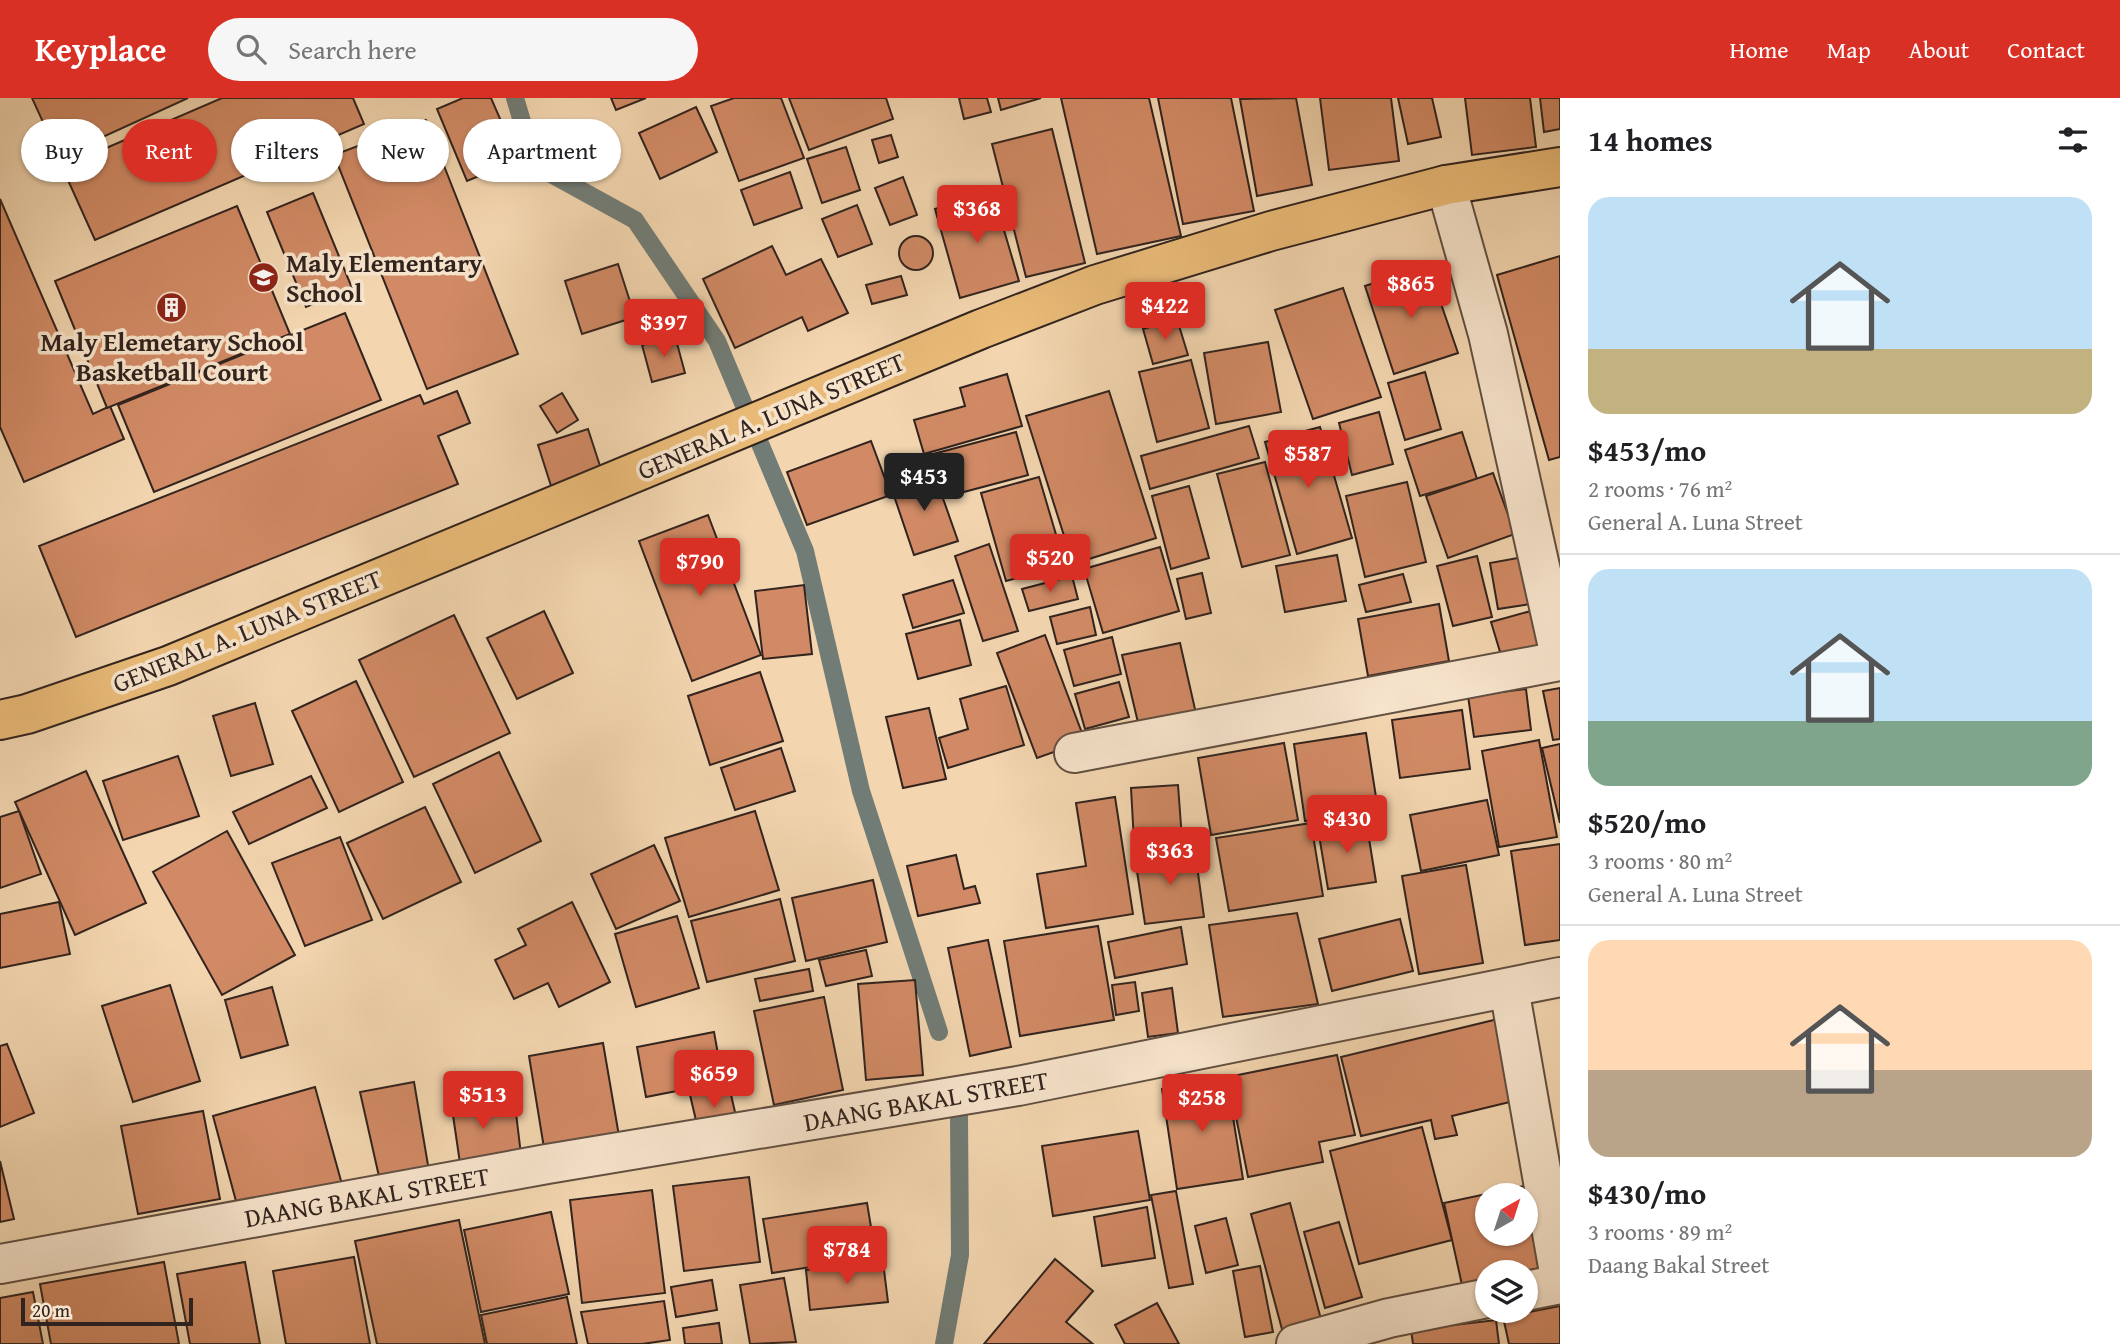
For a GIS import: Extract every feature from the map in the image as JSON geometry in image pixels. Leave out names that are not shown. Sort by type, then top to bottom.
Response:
[{"type":"main road","name":"GENERAL A. LUNA STREET","points":[[0,720],[27,714],[168,666],[981,329],[1095,285],[1271,231],[1446,185],[1560,167]]},
{"type":"street","points":[[1074,753],[1560,658],[1488,334],[1446,185]]},
{"type":"street","name":"DAANG BAKAL STREET","points":[[0,1264],[547,1164],[942,1100],[1560,977]]},
{"type":"street","points":[[1509,988],[1560,1278]]},
{"type":"street","points":[[1538,1289],[1560,1284]]},
{"type":"street","points":[[1296,1344],[1391,1331],[1475,1302]]},
{"type":"building","points":[[32,98],[188,98],[142,119],[122,119],[122,128],[108,135],[108,119],[42,119]]},
{"type":"building","points":[[222,98],[353,98],[362,119],[357,119],[357,127],[343,133],[343,119],[231,119],[231,181],[95,240],[69,182],[108,182],[108,147],[122,141],[122,182],[217,182],[217,119],[173,119]]},
{"type":"building","points":[[463,98],[491,98],[500,119],[463,119],[463,171],[449,138],[449,119],[441,119],[437,109]]},
{"type":"building","points":[[611,98],[646,98],[616,110]]},
{"type":"building","points":[[734,98],[781,98],[804,158],[739,181],[711,106]]},
{"type":"building","points":[[789,98],[886,98],[893,119],[809,150]]},
{"type":"building","points":[[959,98],[987,98],[991,112],[964,119]]},
{"type":"building","points":[[998,98],[1041,98],[1001,110]]},
{"type":"building","points":[[1061,98],[1149,98],[1181,236],[1097,254]]},
{"type":"building","points":[[1158,98],[1231,98],[1254,211],[1183,224]]},
{"type":"building","points":[[1296,98],[1312,185],[1257,196],[1240,99]]},
{"type":"building","points":[[1320,98],[1391,98],[1399,161],[1329,170]]},
{"type":"building","points":[[1398,98],[1432,98],[1441,137],[1408,144]]},
{"type":"building","points":[[1465,98],[1530,98],[1536,147],[1472,155]]},
{"type":"building","points":[[1540,98],[1560,98],[1560,129],[1544,132]]},
{"type":"building","points":[[696,107],[717,152],[660,179],[639,133]]},
{"type":"building","points":[[1052,129],[1085,263],[1026,277],[992,144]]},
{"type":"building","points":[[891,135],[898,157],[879,163],[872,140]]},
{"type":"building","points":[[357,146],[357,182],[449,182],[449,178],[518,354],[427,389],[343,178],[343,152]]},
{"type":"building","points":[[846,147],[860,190],[822,203],[807,159]]},
{"type":"building","points":[[790,172],[802,208],[754,225],[741,190]]},
{"type":"building","points":[[903,177],[917,215],[890,225],[875,188]]},
{"type":"building","points":[[313,193],[352,288],[306,307],[267,212]]},
{"type":"building","points":[[993,193],[1019,281],[960,298],[935,209]]},
{"type":"building","points":[[0,199],[93,414],[110,406],[124,439],[24,482],[0,427]]},
{"type":"building","points":[[857,205],[872,244],[838,257],[822,219]]},
{"type":"building","name":"Maly Elemetary School Basketball Court","points":[[237,206],[290,334],[107,408],[55,281]]},
{"type":"building","points":[[916,236],[928,241],[933,253],[928,265],[916,270],[904,265],[899,253],[904,241]]},
{"type":"building","points":[[772,246],[786,275],[821,259],[848,313],[808,331],[802,317],[735,348],[703,279]]},
{"type":"building","points":[[1560,256],[1560,457],[1549,460],[1497,275]]},
{"type":"building","points":[[618,264],[635,317],[582,334],[565,281]]},
{"type":"building","points":[[1428,266],[1458,353],[1394,374],[1365,286]]},
{"type":"building","points":[[901,276],[907,295],[872,304],[866,285]]},
{"type":"building","points":[[1343,288],[1381,397],[1313,419],[1275,310]]},
{"type":"building","points":[[345,313],[381,400],[154,492],[118,405]]},
{"type":"building","points":[[1177,319],[1188,355],[1153,364],[1143,329]]},
{"type":"building","points":[[675,336],[685,373],[652,382],[642,345]]},
{"type":"building","points":[[1268,342],[1281,412],[1216,424],[1204,353]]},
{"type":"building","points":[[1191,360],[1209,428],[1157,442],[1139,372]]},
{"type":"building","points":[[1425,372],[1441,429],[1405,440],[1388,383]]},
{"type":"building","points":[[1007,374],[1022,426],[924,454],[914,420],[965,406],[960,388]]},
{"type":"building","points":[[457,391],[470,423],[438,436],[458,484],[76,637],[39,546],[420,395],[424,404]]},
{"type":"building","points":[[1109,391],[1156,538],[1073,564],[1026,416]]},
{"type":"building","points":[[562,393],[578,420],[557,433],[540,406]]},
{"type":"building","points":[[1379,412],[1393,464],[1352,475],[1339,423]]},
{"type":"building","points":[[1249,426],[1259,458],[1150,489],[1141,456]]},
{"type":"building","points":[[1320,427],[1352,538],[1297,554],[1265,442]]},
{"type":"building","points":[[588,429],[602,472],[552,489],[538,445]]},
{"type":"building","points":[[1016,432],[1028,475],[945,497],[933,454]]},
{"type":"building","points":[[1462,432],[1477,479],[1420,496],[1405,450]]},
{"type":"building","points":[[871,441],[891,495],[807,525],[787,472]]},
{"type":"building","points":[[1265,462],[1290,555],[1242,567],[1217,474]]},
{"type":"building","points":[[933,470],[958,541],[914,555],[890,484]]},
{"type":"building","points":[[1493,473],[1515,534],[1448,558],[1426,496]]},
{"type":"building","points":[[1039,477],[1065,565],[1006,581],[981,493]]},
{"type":"building","points":[[1407,482],[1426,562],[1365,577],[1346,496]]},
{"type":"building","points":[[1189,486],[1209,558],[1171,569],[1152,496]]},
{"type":"building","points":[[708,515],[761,655],[692,681],[639,541]]},
{"type":"building","points":[[989,544],[1018,631],[983,641],[955,556]]},
{"type":"building","points":[[1160,547],[1179,611],[1103,633],[1084,569]]},
{"type":"building","points":[[1337,555],[1346,601],[1285,612],[1276,566]]},
{"type":"building","points":[[1535,555],[1543,602],[1498,609],[1490,563]]},
{"type":"building","points":[[1477,556],[1492,617],[1453,626],[1437,566]]},
{"type":"building","points":[[1202,573],[1211,613],[1186,619],[1177,579]]},
{"type":"building","points":[[1403,574],[1411,602],[1366,612],[1359,585]]},
{"type":"building","points":[[1072,576],[1078,599],[1029,611],[1022,589]]},
{"type":"building","points":[[953,580],[964,613],[913,628],[903,595]]},
{"type":"building","points":[[804,585],[812,654],[763,659],[755,591]]},
{"type":"building","points":[[1439,604],[1449,661],[1368,676],[1358,619]]},
{"type":"building","points":[[1090,607],[1096,635],[1057,644],[1050,617]]},
{"type":"building","points":[[1538,609],[1550,652],[1504,665],[1491,622]]},
{"type":"building","points":[[544,611],[573,673],[517,699],[487,638]]},
{"type":"building","points":[[454,615],[510,733],[414,777],[359,660]]},
{"type":"building","points":[[960,620],[971,665],[918,679],[906,634]]},
{"type":"building","points":[[1045,635],[1085,741],[1037,758],[997,653]]},
{"type":"building","points":[[1112,637],[1121,674],[1074,686],[1064,650]]},
{"type":"building","points":[[1180,643],[1197,718],[1140,731],[1122,655]]},
{"type":"building","points":[[760,672],[783,741],[710,765],[688,696]]},
{"type":"building","points":[[356,681],[403,782],[339,812],[292,711]]},
{"type":"building","points":[[1119,682],[1129,717],[1085,729],[1075,694]]},
{"type":"building","points":[[1006,686],[1024,745],[948,768],[939,738],[968,729],[960,699]]},
{"type":"building","points":[[1560,688],[1560,739],[1553,740],[1543,691]]},
{"type":"building","points":[[1526,689],[1531,730],[1474,737],[1468,696]]},
{"type":"building","points":[[255,703],[273,764],[231,776],[213,716]]},
{"type":"building","points":[[929,708],[946,779],[903,788],[886,717]]},
{"type":"building","points":[[1462,710],[1470,769],[1400,778],[1392,720]]},
{"type":"building","points":[[1366,733],[1378,810],[1305,821],[1294,744]]},
{"type":"building","points":[[1539,740],[1557,837],[1499,847],[1482,751]]},
{"type":"building","points":[[1284,743],[1298,820],[1211,835],[1198,758]]},
{"type":"building","points":[[1560,744],[1560,823],[1542,748]]},
{"type":"building","points":[[781,748],[795,791],[735,810],[721,768]]},
{"type":"building","points":[[499,752],[541,841],[475,873],[433,784]]},
{"type":"building","points":[[178,756],[199,816],[123,840],[103,781]]},
{"type":"building","points":[[86,771],[146,903],[75,935],[15,802]]},
{"type":"building","points":[[311,776],[327,808],[249,844],[233,812]]},
{"type":"building","points":[[1178,785],[1182,839],[1134,842],[1131,788]]},
{"type":"building","points":[[1115,797],[1133,914],[1046,928],[1037,874],[1086,866],[1076,803]]},
{"type":"building","points":[[1487,800],[1499,855],[1421,871],[1410,815]]},
{"type":"building","points":[[425,807],[461,882],[383,919],[347,843]]},
{"type":"building","points":[[19,811],[41,874],[0,888],[0,817]]},
{"type":"building","points":[[755,811],[779,890],[689,917],[665,838]]},
{"type":"building","points":[[1366,820],[1376,882],[1328,889],[1318,829]]},
{"type":"building","points":[[1311,823],[1323,896],[1229,911],[1216,838]]},
{"type":"building","points":[[227,831],[295,955],[222,995],[153,872]]},
{"type":"building","points":[[340,837],[372,920],[305,946],[272,863]]},
{"type":"building","points":[[1560,844],[1560,940],[1525,945],[1511,851]]},
{"type":"building","points":[[654,845],[680,901],[616,929],[591,874]]},
{"type":"building","points":[[1195,851],[1204,917],[1145,924],[1135,858]]},
{"type":"building","points":[[956,855],[964,889],[975,886],[980,903],[918,916],[907,866]]},
{"type":"building","points":[[1466,865],[1483,963],[1419,974],[1402,876]]},
{"type":"building","points":[[873,880],[887,942],[806,961],[792,898]]},
{"type":"building","points":[[780,899],[795,961],[707,982],[691,921]]},
{"type":"building","points":[[59,902],[70,954],[0,968],[0,914]]},
{"type":"building","points":[[572,902],[610,982],[559,1007],[548,983],[514,999],[495,960],[526,945],[518,929]]},
{"type":"building","points":[[1297,913],[1318,1004],[1223,1017],[1209,925]]},
{"type":"building","points":[[677,916],[699,988],[636,1007],[615,934]]},
{"type":"building","points":[[1400,919],[1413,971],[1332,991],[1319,939]]},
{"type":"building","points":[[1098,926],[1114,1020],[1020,1036],[1004,941]]},
{"type":"building","points":[[1181,927],[1187,964],[1115,978],[1108,942]]},
{"type":"building","points":[[988,940],[1011,1047],[970,1056],[948,948]]},
{"type":"building","points":[[866,950],[872,976],[826,986],[819,960]]},
{"type":"building","points":[[809,969],[813,991],[760,1001],[755,979]]},
{"type":"building","points":[[915,980],[923,1075],[866,1080],[858,984]]},
{"type":"building","points":[[1135,982],[1139,1011],[1116,1015],[1112,985]]},
{"type":"building","points":[[170,985],[200,1081],[133,1102],[102,1006]]},
{"type":"building","points":[[272,987],[288,1045],[241,1058],[225,1000]]},
{"type":"building","points":[[1172,988],[1178,1033],[1148,1037],[1142,993]]},
{"type":"building","points":[[824,997],[843,1090],[774,1105],[754,1011]]},
{"type":"building","points":[[1498,1019],[1518,1100],[1452,1116],[1457,1135],[1435,1139],[1431,1120],[1361,1136],[1341,1057]]},
{"type":"building","points":[[714,1032],[723,1082],[646,1097],[637,1047]]},
{"type":"building","points":[[603,1043],[619,1136],[544,1148],[529,1056]]},
{"type":"building","points":[[7,1044],[34,1113],[0,1127],[0,1046]]},
{"type":"building","points":[[1337,1055],[1355,1135],[1319,1142],[1323,1162],[1248,1177],[1228,1077]]},
{"type":"building","points":[[1227,1080],[1243,1179],[1177,1189],[1162,1089]]},
{"type":"building","points":[[414,1082],[430,1177],[380,1181],[360,1092]]},
{"type":"building","points":[[483,1084],[487,1116],[516,1113],[522,1163],[461,1170],[449,1088]]},
{"type":"building","points":[[729,1086],[738,1125],[699,1133],[690,1095]]},
{"type":"building","points":[[315,1087],[343,1188],[240,1216],[213,1116]]},
{"type":"building","points":[[203,1111],[220,1199],[138,1214],[121,1126]]},
{"type":"building","points":[[1422,1127],[1452,1240],[1359,1264],[1330,1151]]},
{"type":"building","points":[[1138,1131],[1150,1200],[1053,1216],[1042,1146]]},
{"type":"building","points":[[0,1161],[14,1219],[0,1222]]},
{"type":"building","points":[[749,1177],[760,1262],[684,1271],[673,1186]]},
{"type":"building","points":[[652,1190],[665,1293],[582,1303],[570,1200]]},
{"type":"building","points":[[1176,1191],[1193,1284],[1169,1288],[1151,1195]]},
{"type":"building","points":[[1475,1196],[1475,1246],[1538,1246],[1538,1231],[1546,1267],[1538,1269],[1538,1260],[1475,1260],[1475,1282],[1462,1285],[1444,1203]]},
{"type":"building","points":[[867,1203],[876,1257],[772,1273],[763,1219]]},
{"type":"building","points":[[1290,1203],[1322,1323],[1283,1333],[1251,1214]]},
{"type":"building","points":[[1147,1207],[1155,1258],[1102,1266],[1094,1217]]},
{"type":"building","points":[[551,1212],[569,1294],[481,1312],[464,1230]]},
{"type":"building","points":[[1226,1218],[1238,1265],[1206,1273],[1195,1226]]},
{"type":"building","points":[[459,1220],[485,1344],[377,1344],[355,1241]]},
{"type":"building","points":[[1339,1222],[1362,1297],[1325,1308],[1304,1232]]},
{"type":"building","points":[[354,1257],[370,1344],[286,1344],[273,1271]]},
{"type":"building","points":[[1055,1259],[1093,1291],[1066,1322],[1093,1344],[984,1344]]},
{"type":"building","points":[[164,1262],[179,1344],[51,1344],[40,1284]]},
{"type":"building","points":[[245,1262],[260,1344],[190,1344],[177,1274]]},
{"type":"building","points":[[883,1262],[888,1302],[810,1310],[806,1270]]},
{"type":"building","points":[[1260,1266],[1273,1332],[1245,1337],[1233,1271]]},
{"type":"building","points":[[784,1278],[796,1342],[750,1344],[740,1285]]},
{"type":"building","points":[[712,1280],[717,1310],[676,1317],[671,1287]]},
{"type":"building","points":[[33,1292],[43,1344],[0,1344],[0,1298]]},
{"type":"building","points":[[567,1297],[577,1344],[487,1344],[481,1315]]},
{"type":"building","points":[[664,1301],[670,1340],[642,1344],[588,1344],[581,1312]]},
{"type":"building","points":[[1157,1303],[1179,1344],[1125,1344],[1115,1325]]},
{"type":"building","points":[[1560,1306],[1560,1344],[1509,1344],[1504,1323],[1538,1323],[1538,1310]]},
{"type":"building","points":[[1475,1322],[1496,1323],[1499,1344],[1413,1344],[1411,1330]]},
{"type":"building","points":[[719,1323],[722,1344],[685,1344],[683,1328]]},
{"type":"waterway","points":[[515,98],[535,165],[635,220],[717,341],[805,551],[861,791],[939,1032]]},
{"type":"waterway","points":[[944,1344],[960,1255],[959,1116]]},
{"type":"place","name":"Maly Elementary School","points":[[263,278]]},
{"type":"place","name":"Maly Elemetary School Basketball Court","points":[[172,307]]}]
